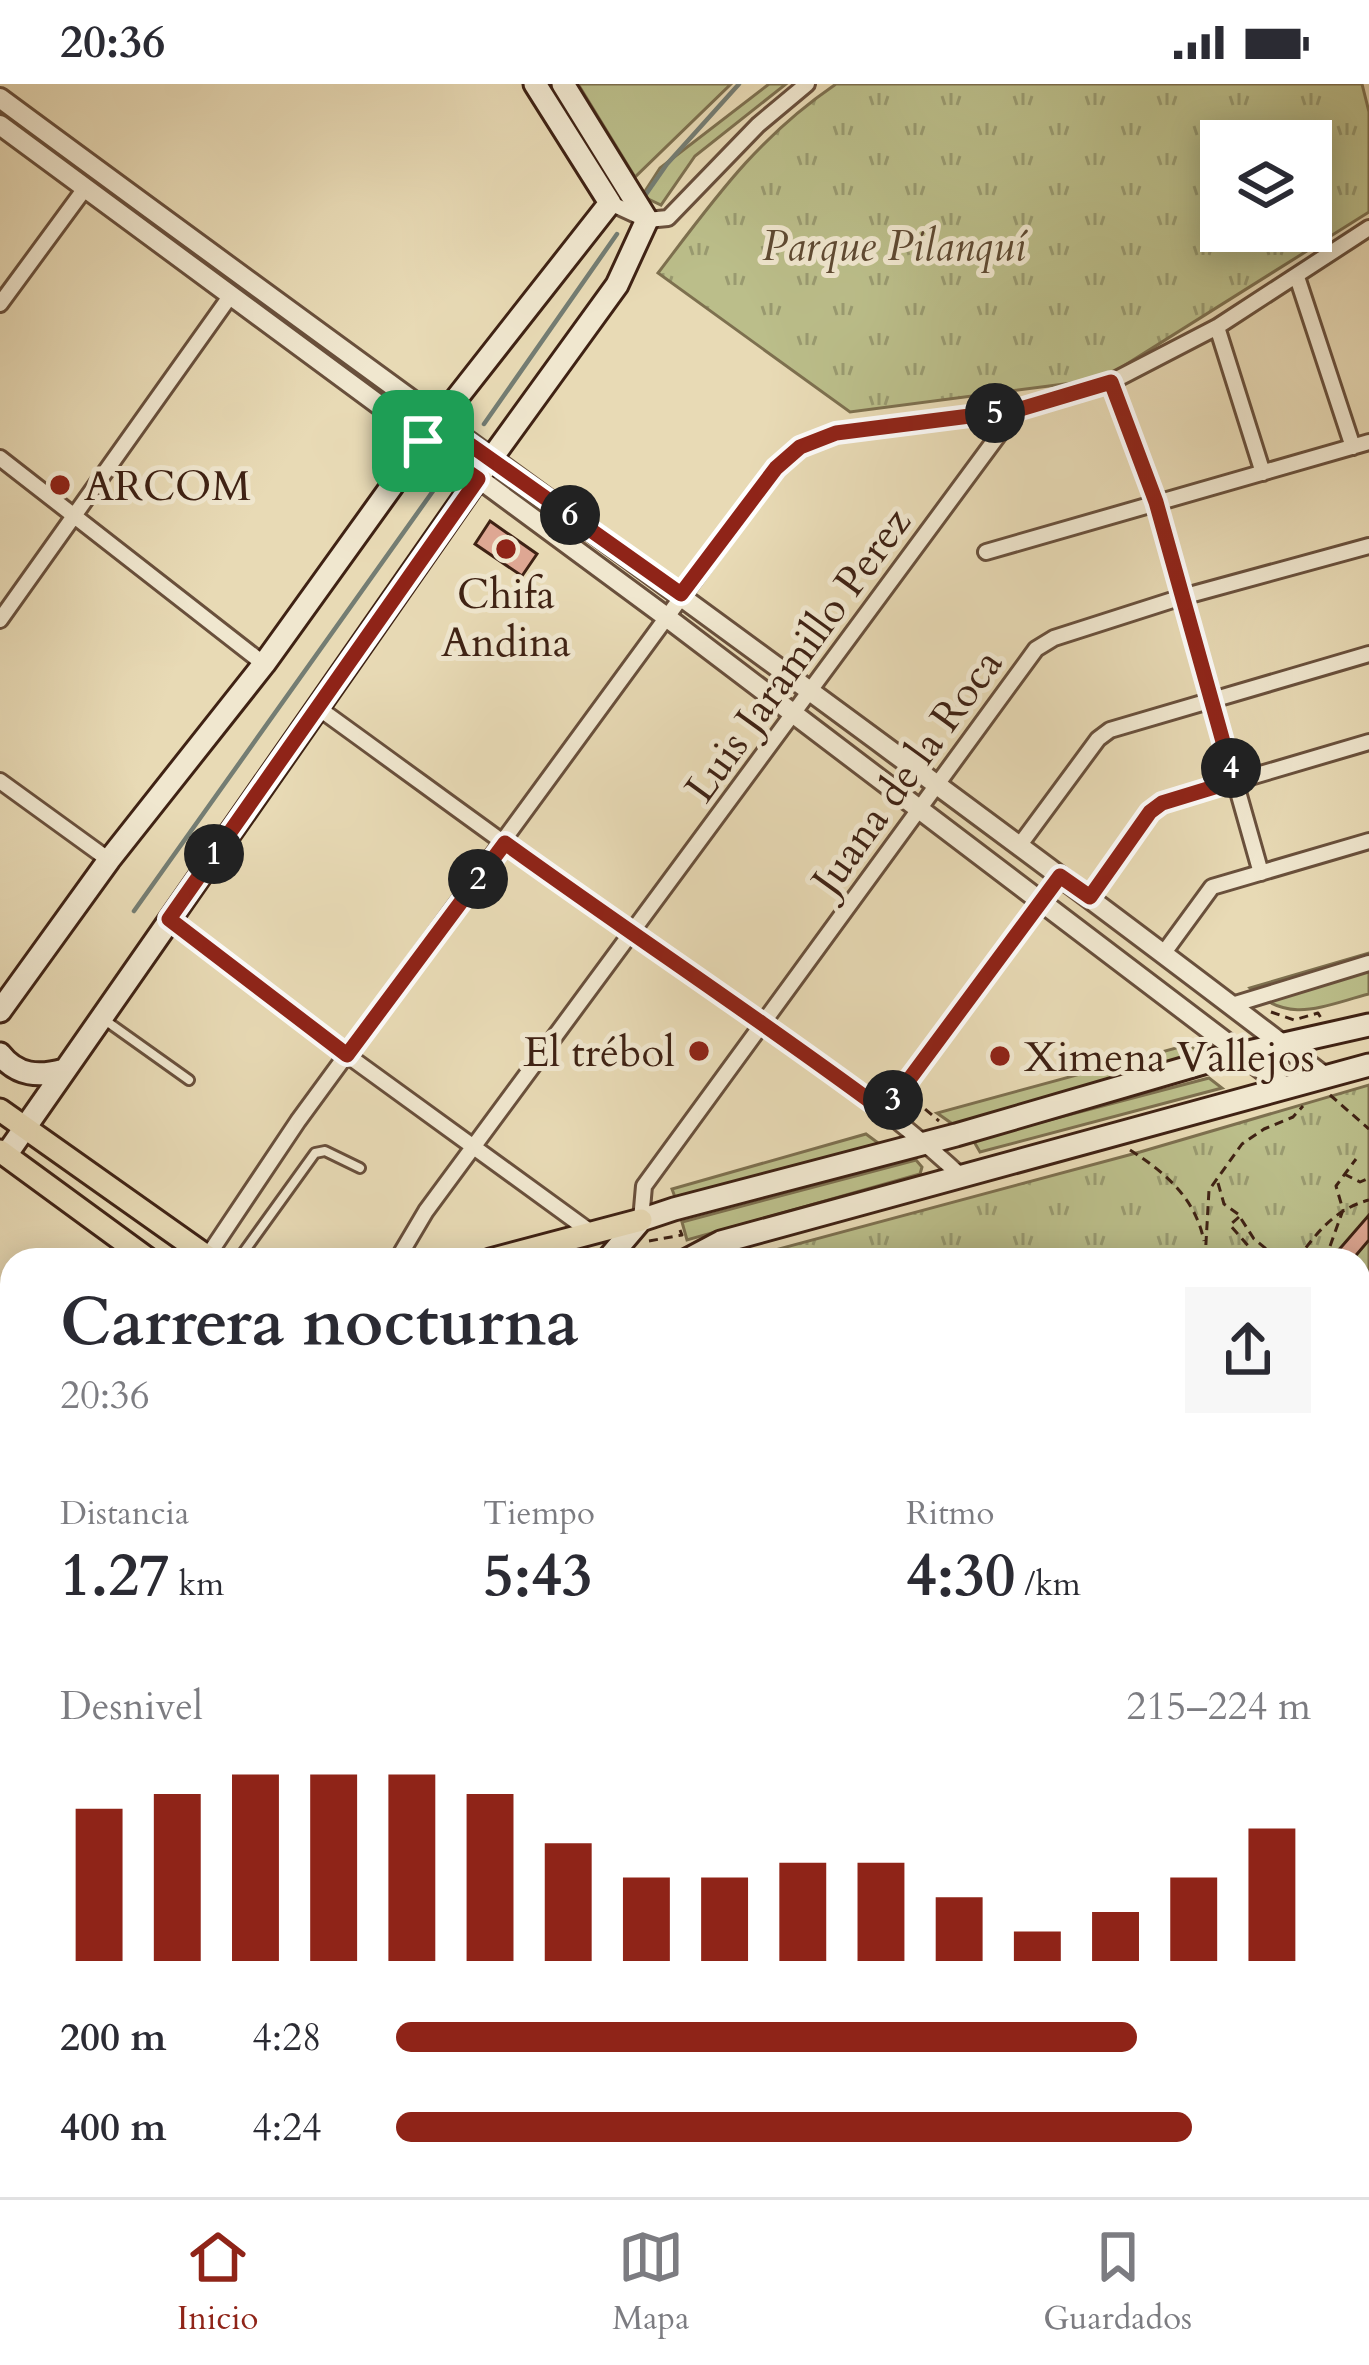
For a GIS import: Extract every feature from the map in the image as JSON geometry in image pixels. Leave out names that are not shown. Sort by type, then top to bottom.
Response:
[{"type":"main road","points":[[0,1011],[109,860],[264,664],[423,441],[610,203],[535,84]]},
{"type":"main road","points":[[132,1248],[2,1156],[616,285],[647,220],[563,84]]},
{"type":"main road","points":[[534,1248],[1245,1053],[1369,1025]]},
{"type":"main road","points":[[0,1054],[25,1072],[45,1075],[64,1070]]},
{"type":"main road","points":[[710,1248],[1285,1087],[1328,1086],[1369,1065]]},
{"type":"main road","points":[[0,1110],[193,1248]]},
{"type":"main road","points":[[617,1248],[641,1220]]},
{"type":"street","points":[[610,203],[647,220],[668,218],[758,125],[807,84]]},
{"type":"street","points":[[0,98],[1090,897],[1284,1045],[1328,1086]]},
{"type":"street","points":[[0,125],[665,616],[1285,1087]]},
{"type":"street","points":[[0,304],[86,187]]},
{"type":"street","points":[[215,1248],[347,1055],[776,468],[800,447],[836,433],[1017,410],[1111,382],[1217,327],[1369,228]]},
{"type":"street","points":[[1297,277],[1353,447]]},
{"type":"street","points":[[0,620],[231,295]]},
{"type":"street","points":[[1217,327],[1263,473]]},
{"type":"street","points":[[1111,382],[1156,502],[1261,872]]},
{"type":"street","name":"Luis Jaramillo Perez","points":[[404,1248],[426,1211],[1017,410]]},
{"type":"street","points":[[986,552],[1369,442]]},
{"type":"street","points":[[0,458],[264,664]]},
{"type":"street","name":"Juana de la Roca","points":[[641,1220],[644,1186],[1036,649],[1054,638],[1182,597],[1369,545]]},
{"type":"street","points":[[1019,846],[1098,739],[1110,730],[1369,653]]},
{"type":"street","points":[[317,706],[630,933],[763,1021],[925,1142],[961,1176]]},
{"type":"street","points":[[1090,897],[1150,812],[1162,803],[1369,742]]},
{"type":"street","points":[[0,781],[109,860]]},
{"type":"street","points":[[1163,954],[1212,886],[1369,841]]},
{"type":"street","points":[[885,1112],[1060,876]]},
{"type":"street","points":[[169,919],[592,1232]]},
{"type":"street","points":[[1232,1005],[1369,963]]},
{"type":"lane","points":[[101,1017],[189,1080]]},
{"type":"lane","points":[[247,1248],[315,1154],[325,1150],[360,1168]]},
{"type":"path","points":[[1328,1086],[1369,1129]]},
{"type":"path","points":[[1204,1248],[1208,1190],[1230,1156],[1264,1129],[1293,1117],[1308,1100]]},
{"type":"path","points":[[1129,1149],[1190,1200],[1204,1243]]},
{"type":"path","points":[[1329,1248],[1343,1210],[1336,1186],[1356,1159]]},
{"type":"path","points":[[1344,1174],[1360,1181],[1369,1178]]},
{"type":"path","points":[[1217,1181],[1224,1204],[1240,1216],[1253,1239],[1265,1248]]},
{"type":"path","points":[[1306,1248],[1343,1210],[1369,1200]]},
{"type":"path","points":[[1240,1216],[1230,1225],[1250,1248]]},
{"type":"green space","points":[[578,84],[731,84],[635,177]]},
{"type":"green space","points":[[769,84],[786,84],[695,156],[661,205],[642,196],[660,168]]},
{"type":"green space","name":"Parque Pilanquí","points":[[836,84],[1362,84],[1369,112],[1369,212],[1332,235],[1332,120],[1200,120],[1200,252],[1305,252],[1114,372],[1080,382],[850,412],[658,273],[739,171],[783,126]]},
{"type":"green space","points":[[1369,953],[1369,994],[1292,1009],[1250,988]]},
{"type":"green space","points":[[1187,1045],[1198,1050],[1199,1059],[954,1125],[937,1113]]},
{"type":"green space","points":[[1209,1078],[1222,1088],[980,1152],[973,1140]]},
{"type":"green space","points":[[1369,1085],[1369,1248],[783,1248]]},
{"type":"green space","points":[[866,1134],[881,1145],[676,1200],[672,1189]]},
{"type":"green space","points":[[916,1160],[922,1167],[920,1174],[687,1240],[682,1222]]},
{"type":"building","name":"Chifa Andina","points":[[490,521],[537,554],[522,576],[475,544]]},
{"type":"building","points":[[1369,1215],[1369,1240],[1362,1248],[1340,1248]]},
{"type":"waterway","points":[[644,197],[667,164],[739,84]]},
{"type":"waterway","points":[[484,424],[617,234]]},
{"type":"waterway","points":[[134,911],[448,470]]},
{"type":"place","name":"ARCOM","points":[[60,485]]},
{"type":"place","name":"Chifa Andina","points":[[506,549]]},
{"type":"place","name":"El trébol","points":[[699,1051]]},
{"type":"place","name":"Ximena Vallejos","points":[[1000,1056]]},
{"type":"route","points":[[1111,382],[1156,502],[1234,781],[1162,803],[1150,812],[1090,897],[1060,876],[885,1112],[763,1021],[505,843],[347,1055],[169,919],[478,479],[423,441],[438,422],[681,594],[776,468],[800,447],[836,433],[1017,410],[1111,382]]}]
